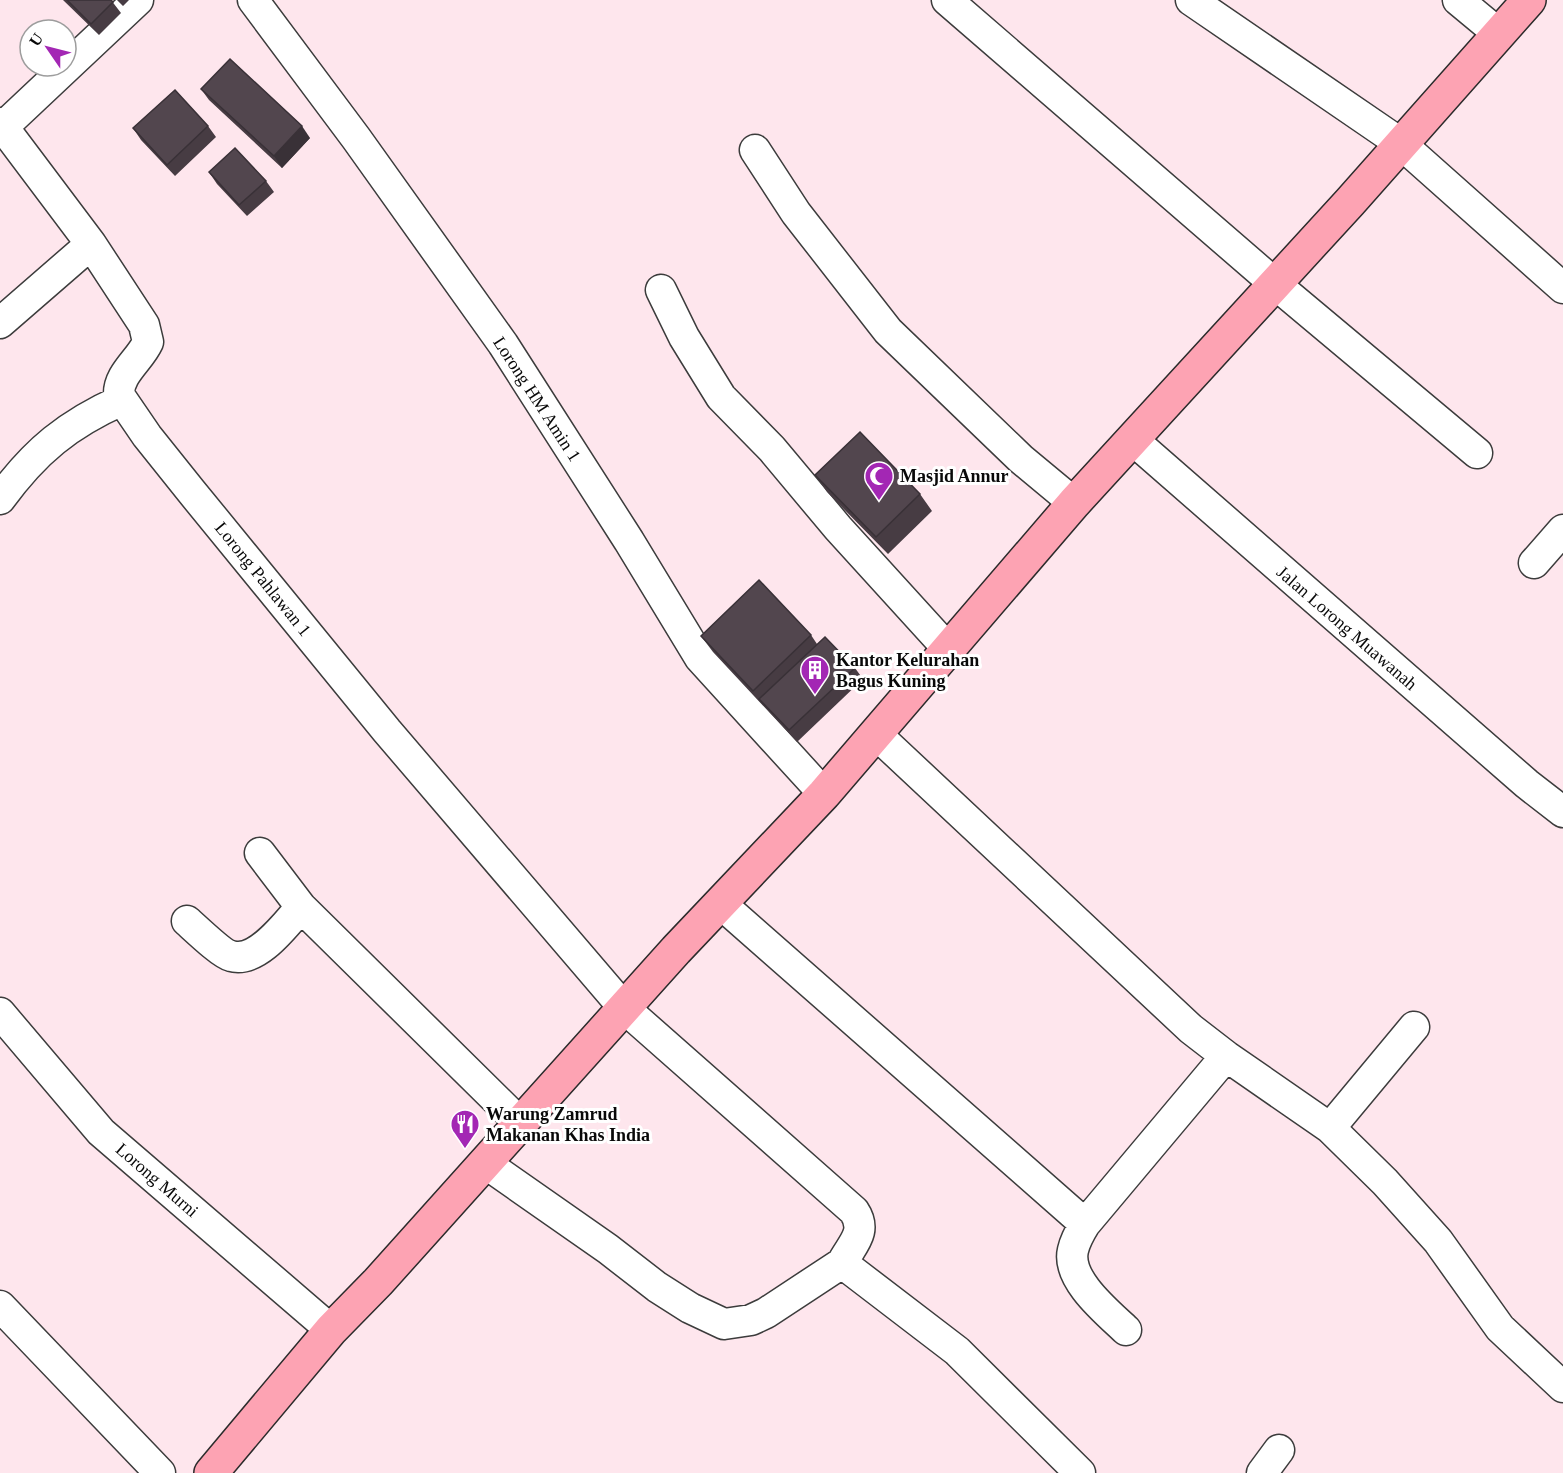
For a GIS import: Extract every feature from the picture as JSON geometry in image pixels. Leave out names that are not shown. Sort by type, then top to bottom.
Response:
[{"type":"main road","points":[[211,1473],[332,1330],[720,903],[824,794],[1074,502],[1133,441],[1274,283],[1350,202],[1529,0]]},
{"type":"street","points":[[0,499],[22,471],[66,430],[95,412],[122,400],[119,395],[121,384],[146,346],[147,333],[144,325],[91,244],[2,125],[138,0]]},
{"type":"street","name":"Lorong HM Amin 1","points":[[253,0],[356,138],[502,344],[629,541],[700,658],[824,794]]},
{"type":"street","points":[[947,0],[1274,283],[1477,453]]},
{"type":"street","points":[[1191,0],[1400,143],[1563,288]]},
{"type":"street","points":[[1458,0],[1499,33]]},
{"type":"street","points":[[755,150],[796,213],[888,331],[1021,459],[1074,502]]},
{"type":"street","points":[[0,323],[91,244]]},
{"type":"street","points":[[661,290],[684,337],[721,397],[772,450],[838,528],[949,650]]},
{"type":"street","name":"Lorong Pahlawan 1","points":[[122,400],[147,436],[191,491],[372,712],[624,1008],[854,1211],[861,1227],[842,1263]]},
{"type":"street","name":"Jalan Lorong Muawanah","points":[[1133,441],[1527,784],[1563,812]]},
{"type":"street","points":[[1534,563],[1563,530]]},
{"type":"street","points":[[876,734],[1191,1029],[1330,1128],[1385,1182],[1438,1241],[1500,1328],[1563,1387]]},
{"type":"street","points":[[260,853],[302,908],[521,1124]]},
{"type":"street","points":[[720,903],[1084,1224]]},
{"type":"street","points":[[187,921],[230,956],[244,958],[268,944],[302,908]]},
{"type":"street","name":"Lorong Murni","points":[[0,1013],[101,1132],[332,1330]]},
{"type":"street","points":[[1330,1128],[1414,1027]]},
{"type":"street","points":[[1126,1330],[1090,1295],[1074,1268],[1072,1252],[1084,1224],[1226,1056]]},
{"type":"street","points":[[485,1163],[608,1249],[657,1287],[698,1312],[724,1324],[751,1320],[842,1263],[957,1351],[1080,1473]]},
{"type":"street","points":[[0,1306],[160,1473]]},
{"type":"building","points":[[67,0],[111,0],[113,2],[91,24]]},
{"type":"building","points":[[230,59],[302,126],[274,156],[201,89]]},
{"type":"building","points":[[175,90],[208,126],[167,165],[133,128]]},
{"type":"building","points":[[235,148],[266,181],[239,205],[209,172]]},
{"type":"building","name":"Masjid Annur","points":[[860,432],[920,494],[876,537],[815,475]]},
{"type":"building","points":[[759,580],[811,635],[753,691],[701,636]]},
{"type":"building","name":"Kantor Kelurahan Bagus Kuning","points":[[825,637],[855,668],[789,730],[759,699]]},
{"type":"place","name":"Masjid Annur","points":[[879,502]]},
{"type":"place","name":"Kantor Kelurahan Bagus Kuning","points":[[815,696]]},
{"type":"place","name":"Warung Zamrud Makanan Khas India","points":[[465,1150]]}]
